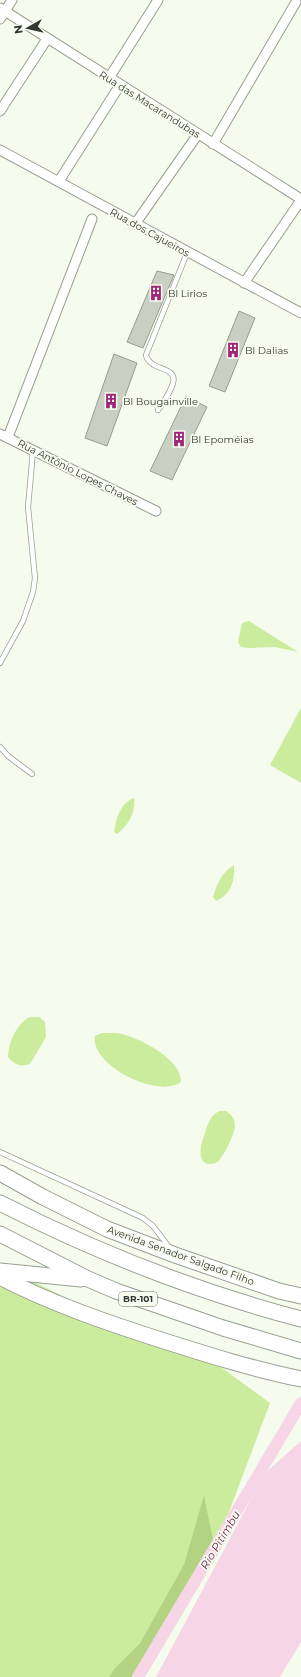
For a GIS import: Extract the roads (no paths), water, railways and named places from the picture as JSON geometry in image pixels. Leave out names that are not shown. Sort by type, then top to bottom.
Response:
[{"type":"main road","name":"Avenida Senador Salgado Filho","points":[[0,1173],[43,1197],[107,1229],[175,1255],[279,1291],[301,1296]]},
{"type":"main road","points":[[0,1203],[91,1247],[138,1267],[194,1288],[301,1319]]},
{"type":"main road","name":"BR-101","points":[[0,1234],[88,1279],[162,1307],[283,1347],[301,1351]]},
{"type":"main road","points":[[0,1271],[88,1279]]},
{"type":"main road","points":[[0,1277],[62,1305],[118,1326],[237,1364],[301,1380]]},
{"type":"street","points":[[2,13],[12,0]]},
{"type":"street","points":[[109,78],[158,0]]},
{"type":"street","points":[[214,144],[297,2]]},
{"type":"street","name":"Rua das Macarandubas","points":[[2,13],[47,39],[301,200]]},
{"type":"street","points":[[0,111],[47,39]]},
{"type":"street","points":[[59,181],[120,85]]},
{"type":"street","points":[[135,224],[198,134]]},
{"type":"street","name":"Rua dos Cajueiros","points":[[0,150],[59,181],[244,284],[301,313]]},
{"type":"street","points":[[244,284],[301,200]]},
{"type":"street","points":[[4,435],[92,219]]},
{"type":"street","name":"Rua Antônio Lopes Chaves","points":[[4,435],[156,511]]},
{"type":"lane","points":[[158,410],[173,383],[174,377],[170,372],[151,364],[147,360],[146,355],[188,253]]},
{"type":"lane","points":[[0,663],[24,621],[33,592],[35,578],[28,507],[34,449]]},
{"type":"lane","points":[[0,747],[8,756],[32,774]]},
{"type":"lane","points":[[0,1152],[143,1218],[153,1226],[175,1255]]},
{"type":"waterway","name":"Rio Pitimbu","points":[[138,1677],[301,1403]]},
{"type":"place","name":"Bl Lirios","points":[[156,293]]},
{"type":"place","name":"Bl Dalias","points":[[233,350]]},
{"type":"place","name":"Bl Bougainville","points":[[111,401]]},
{"type":"place","name":"Bl Epoméias","points":[[179,439]]}]
